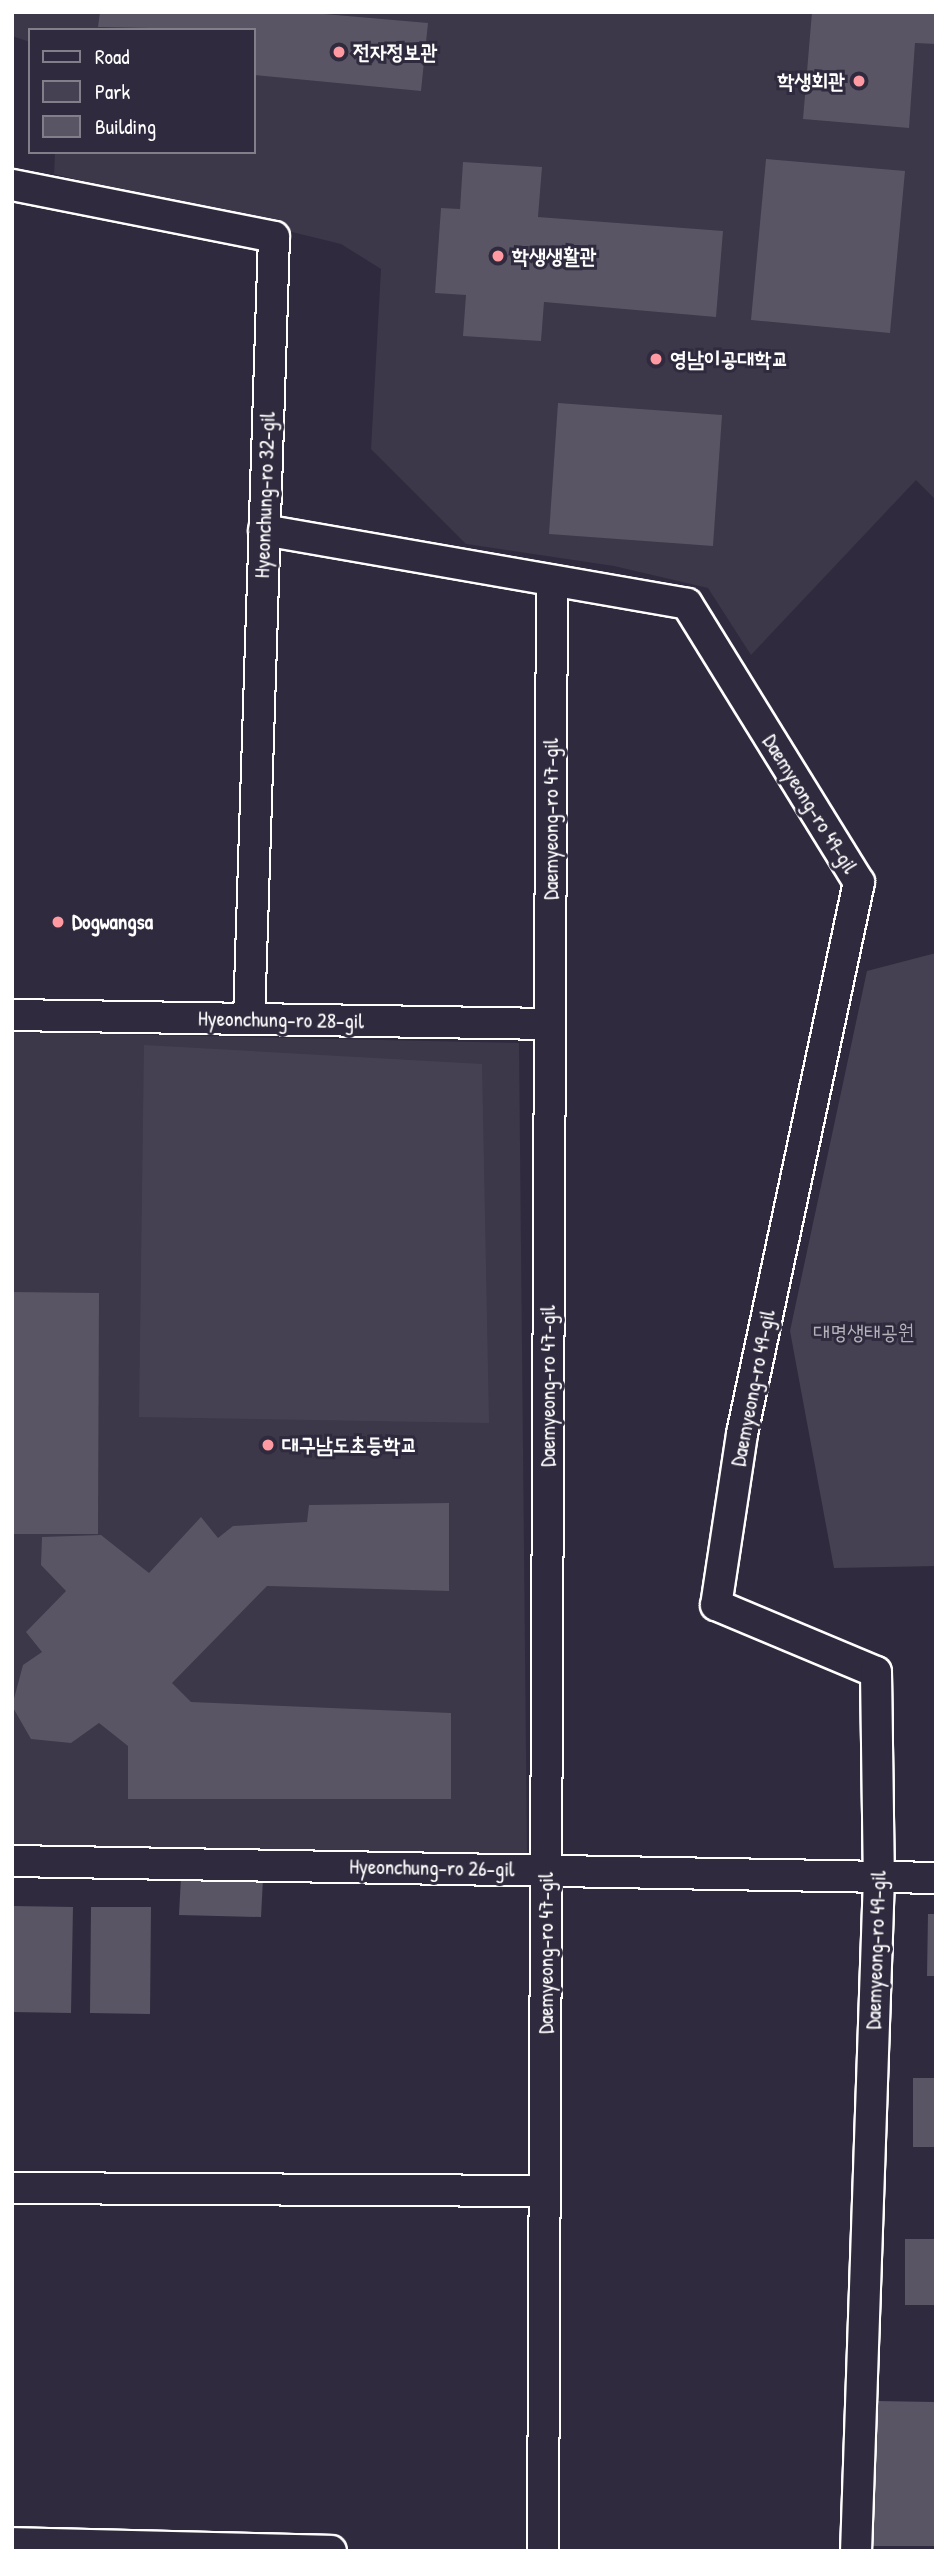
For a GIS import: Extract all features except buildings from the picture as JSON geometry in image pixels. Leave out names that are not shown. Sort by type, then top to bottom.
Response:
[{"type":"street","name":"Hyeonchung-ro 32-gil","points":[[12,185],[274,237],[249,1019]]},
{"type":"street","name":"Daemyeong-ro 49-gil","points":[[264,530],[687,604],[859,882],[742,1434],[716,1605],[876,1672],[879,1877],[856,2551]]},
{"type":"street","name":"Daemyeong-ro 47-gil","points":[[542,2551],[552,581]]},
{"type":"street","name":"Hyeonchung-ro 28-gil","points":[[12,1015],[550,1024]]},
{"type":"street","name":"Hyeonchung-ro 26-gil","points":[[12,1861],[936,1878]]},
{"type":"street","points":[[12,2188],[544,2191]]},
{"type":"street","points":[[12,2543],[331,2551]]},
{"type":"shaded area","name":"영남이공대학교","points":[[12,12],[936,12],[936,500],[916,480],[751,655],[708,588],[614,566],[466,544],[371,449],[381,269],[341,244],[54,174],[55,154],[256,154],[256,28],[28,28],[28,41],[12,36]]},
{"type":"shaded area","name":"대구남도초등학교","points":[[12,1032],[519,1043],[527,1855],[12,1846]]},
{"type":"green space","name":"대명생태공원","points":[[936,953],[936,1566],[834,1568],[790,1331],[867,971]]},
{"type":"green space","points":[[144,1045],[482,1064],[489,1423],[139,1417]]},
{"type":"place","name":"전자정보관","points":[[339,52]]},
{"type":"place","name":"학생회관","points":[[859,81]]},
{"type":"place","name":"학생생활관","points":[[498,256]]},
{"type":"place","name":"영남이공대학교","points":[[656,359]]},
{"type":"place","name":"Dogwangsa","points":[[58,922]]},
{"type":"place","name":"대구남도초등학교","points":[[268,1445]]}]
